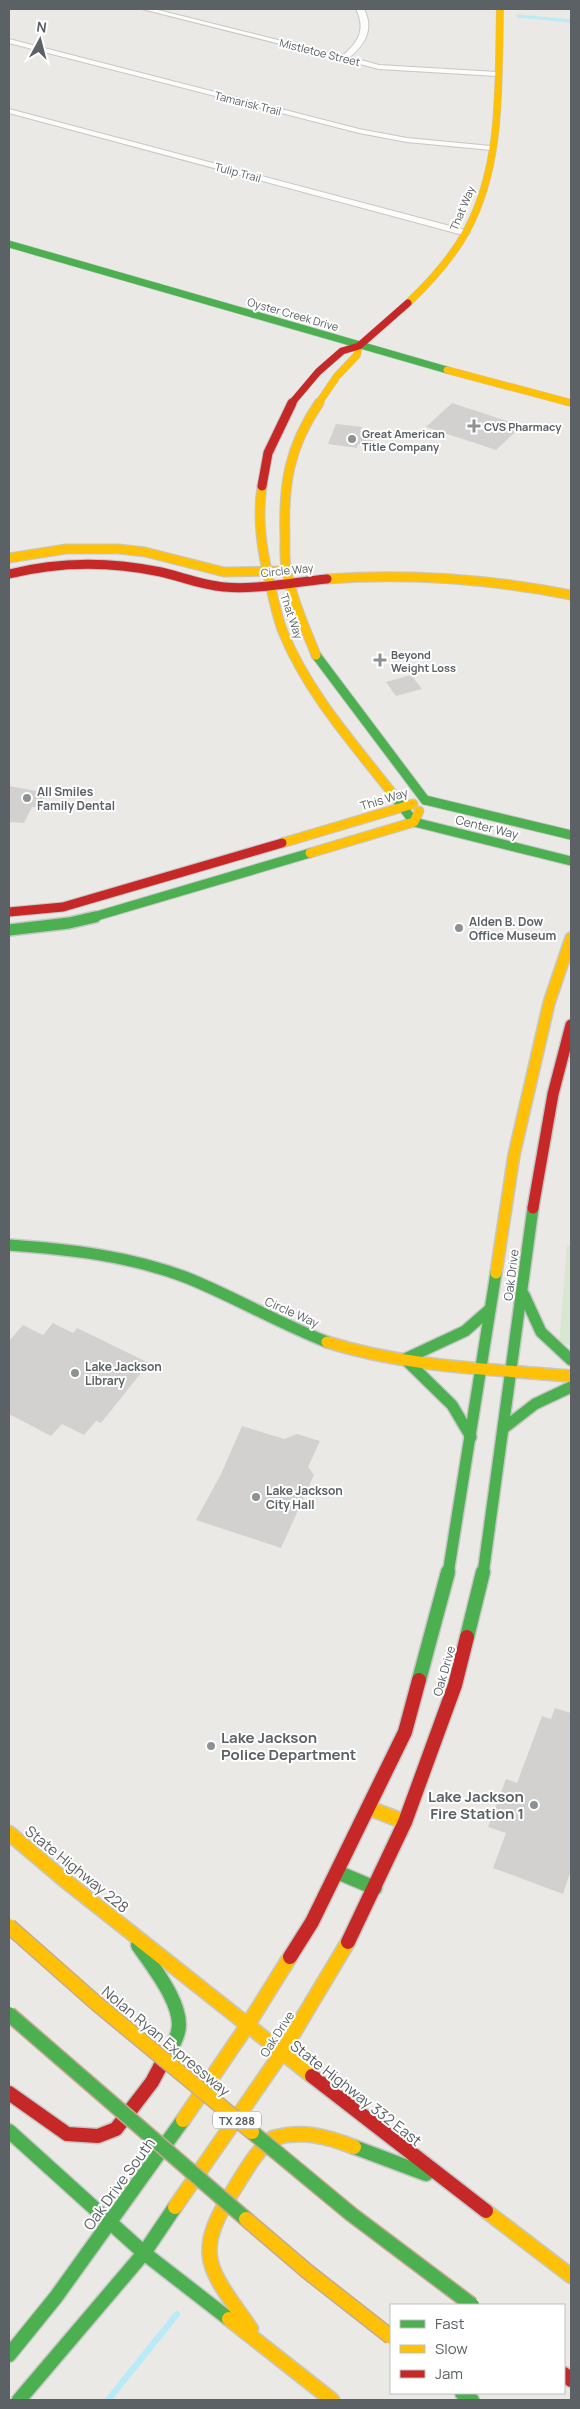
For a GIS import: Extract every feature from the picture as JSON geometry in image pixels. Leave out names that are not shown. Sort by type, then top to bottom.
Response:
[{"type":"main road","name":"That Way","points":[[403,807],[327,708],[297,661],[283,632],[269,585],[259,529],[264,474],[268,453],[278,427],[290,405],[318,372],[342,350],[359,346],[435,274],[466,233],[484,188],[491,148],[500,9]]},
{"type":"main road","name":"Oyster Creek Drive","points":[[9,234],[368,338],[571,392]]},
{"type":"main road","name":"Oyster Creek Drive","points":[[9,244],[359,346],[571,404]]},
{"type":"main road","name":"That Way","points":[[359,346],[357,355],[337,376],[317,404],[295,444],[287,476],[284,530],[286,570],[296,605],[318,659],[425,800]]},
{"type":"main road","points":[[290,405],[317,404]]},
{"type":"main road","name":"Circle Way","points":[[9,558],[66,549],[119,549],[145,552],[224,572],[266,572],[375,566],[447,567],[527,575],[571,584]]},
{"type":"main road","name":"Circle Way","points":[[9,574],[56,564],[96,562],[135,566],[220,586],[269,585],[360,577],[424,577],[490,582],[571,595]]},
{"type":"main road","name":"This Way","points":[[9,912],[63,907],[425,800]]},
{"type":"main road","name":"This Way","points":[[414,822],[425,800]]},
{"type":"main road","name":"Center Way","points":[[425,800],[571,835]]},
{"type":"main road","points":[[9,930],[69,923],[114,912],[414,822],[403,807]]},
{"type":"main road","name":"Center Way","points":[[414,822],[571,861]]},
{"type":"main road","name":"Oak Drive","points":[[247,2026],[312,1922],[405,1732],[422,1707],[454,1567],[489,1310],[514,1155],[549,1004],[571,938]]},
{"type":"main road","name":"Oak Drive","points":[[144,2253],[281,2054],[342,1956],[405,1822],[455,1686],[479,1572],[504,1428],[540,1158],[553,1094],[571,1025]]},
{"type":"main road","name":"Circle Way","points":[[9,1245],[85,1253],[163,1271],[204,1285],[311,1336],[359,1351],[405,1359],[571,1376]]},
{"type":"main road","points":[[523,1291],[534,1324],[541,1335],[571,1360]]},
{"type":"main road","points":[[471,1436],[452,1405],[405,1359],[465,1330],[489,1310]]},
{"type":"main road","points":[[504,1428],[521,1412],[556,1392],[571,1387]]},
{"type":"main road","points":[[422,1707],[444,1717]]},
{"type":"main road","points":[[369,1808],[405,1822]]},
{"type":"main road","name":"State Highway 228","points":[[9,1833],[41,1863],[127,1928]]},
{"type":"main road","points":[[337,1872],[375,1888]]},
{"type":"main road","name":"Nolan Ryan Expressway","points":[[9,1926],[96,2003],[350,2214],[471,2304]]},
{"type":"main road","points":[[9,2093],[67,2134],[98,2136],[116,2128],[152,2082],[180,2031],[180,2018],[163,1984],[127,1928]]},
{"type":"main road","name":"State Highway 332 East","points":[[127,1928],[281,2054],[571,2276]]},
{"type":"main road","points":[[9,2014],[308,2272],[390,2336]]},
{"type":"main road","name":"Oak Drive South","points":[[9,2355],[56,2297],[108,2223],[138,2185],[247,2026]]},
{"type":"main road","points":[[9,2131],[108,2223],[144,2253],[332,2400]]},
{"type":"main road","points":[[259,2342],[218,2277],[208,2249],[212,2227],[230,2194],[270,2139],[287,2134],[318,2133],[446,2182]]},
{"type":"main road","points":[[19,2400],[144,2253]]},
{"type":"street","name":"Mistletoe Street","points":[[146,9],[379,67],[497,74]]},
{"type":"street","points":[[343,59],[355,49],[364,36],[366,19],[360,9]]},
{"type":"street","name":"Tamarisk Trail","points":[[9,41],[359,131],[406,140],[491,148]]},
{"type":"street","name":"Tulip Trail","points":[[9,111],[466,233]]},
{"type":"green space","points":[[567,1245],[571,1245],[571,1345],[559,1344]]},
{"type":"building","name":"CVS Pharmacy","points":[[452,403],[522,426],[496,450],[426,427]]},
{"type":"building","name":"Great American Title Company","points":[[336,424],[362,427],[360,431],[376,433],[371,446],[358,444],[357,448],[328,444]]},
{"type":"building","points":[[411,675],[422,689],[396,696],[386,682]]},
{"type":"building","name":"All Smiles Family Dental","points":[[9,786],[47,793],[39,808],[32,807],[24,823],[9,822]]},
{"type":"building","name":"Lake Jackson Library","points":[[53,1323],[73,1333],[77,1328],[149,1363],[101,1423],[96,1421],[84,1435],[62,1424],[51,1436],[9,1414],[9,1341],[23,1325],[43,1335]]},
{"type":"building","name":"Lake Jackson City Hall","points":[[242,1426],[284,1439],[297,1434],[320,1441],[308,1467],[314,1475],[281,1548],[196,1520],[221,1474]]},
{"type":"building","name":"Lake Jackson Fire Station 1","points":[[555,1708],[571,1713],[571,1870],[563,1894],[493,1868],[506,1833],[488,1827],[506,1779],[517,1783],[542,1716],[551,1719]]},
{"type":"waterway","points":[[518,16],[571,21]]},
{"type":"waterway","points":[[108,2400],[177,2314]]},
{"type":"traffic: fast","points":[[9,244],[447,370]]},
{"type":"traffic: fast","points":[[316,655],[425,800]]},
{"type":"traffic: fast","points":[[392,793],[414,822],[571,861]]},
{"type":"traffic: fast","points":[[425,800],[571,835]]},
{"type":"traffic: fast","points":[[9,930],[69,923],[114,912],[310,853]]},
{"type":"traffic: fast","points":[[467,1637],[483,1573],[533,1208]]},
{"type":"traffic: fast","points":[[9,1245],[109,1256],[158,1269],[206,1286],[327,1342]]},
{"type":"traffic: fast","points":[[419,1680],[450,1566],[496,1273]]},
{"type":"traffic: fast","points":[[524,1295],[541,1332],[571,1360]]},
{"type":"traffic: fast","points":[[471,1437],[452,1405],[405,1359],[465,1331],[489,1310]]},
{"type":"traffic: fast","points":[[504,1428],[535,1404],[571,1387]]},
{"type":"traffic: fast","points":[[337,1872],[375,1888]]},
{"type":"traffic: fast","points":[[138,1945],[172,1998],[179,2020],[178,2035],[160,2067]]},
{"type":"traffic: fast","points":[[9,2014],[246,2219]]},
{"type":"traffic: fast","points":[[9,2355],[56,2297],[183,2120]]},
{"type":"traffic: fast","points":[[9,2131],[144,2253],[229,2319]]},
{"type":"traffic: fast","points":[[252,2132],[351,2214],[471,2304]]},
{"type":"traffic: fast","points":[[354,2147],[426,2174]]},
{"type":"traffic: fast","points":[[19,2400],[144,2253],[175,2207]]},
{"type":"traffic: fast","points":[[463,2394],[472,2400]]},
{"type":"traffic: slow","points":[[408,303],[451,255],[471,222],[481,198],[488,172],[496,118],[500,9]]},
{"type":"traffic: slow","points":[[316,655],[296,605],[286,570],[284,507],[287,476],[295,445],[317,405],[337,376],[357,355],[359,346]]},
{"type":"traffic: slow","points":[[447,370],[571,403]]},
{"type":"traffic: slow","points":[[262,486],[259,510],[262,548],[279,620],[292,654],[317,696],[392,793]]},
{"type":"traffic: slow","points":[[9,558],[66,549],[119,549],[145,552],[224,572],[278,571]]},
{"type":"traffic: slow","points":[[327,579],[419,576],[480,580],[571,595]]},
{"type":"traffic: slow","points":[[282,843],[413,804]]},
{"type":"traffic: slow","points":[[310,853],[414,822],[419,811]]},
{"type":"traffic: slow","points":[[496,1273],[514,1155],[549,1003],[571,938]]},
{"type":"traffic: slow","points":[[327,1342],[356,1351],[417,1363],[571,1376]]},
{"type":"traffic: slow","points":[[369,1808],[405,1822]]},
{"type":"traffic: slow","points":[[9,1833],[62,1878],[312,2076]]},
{"type":"traffic: slow","points":[[9,1926],[96,2003],[252,2132]]},
{"type":"traffic: slow","points":[[175,2207],[281,2054],[348,1942]]},
{"type":"traffic: slow","points":[[183,2120],[247,2026],[290,1957]]},
{"type":"traffic: slow","points":[[251,2329],[218,2280],[210,2258],[208,2248],[210,2234],[223,2207],[250,2164],[267,2142],[273,2138],[295,2133],[315,2134],[354,2147]]},
{"type":"traffic: slow","points":[[486,2211],[571,2276]]},
{"type":"traffic: slow","points":[[246,2219],[308,2272],[390,2336]]},
{"type":"traffic: slow","points":[[229,2319],[332,2400]]},
{"type":"traffic: jam","points":[[262,486],[268,453],[290,405],[318,372],[342,351],[359,346],[408,303]]},
{"type":"traffic: jam","points":[[9,574],[47,566],[84,563],[141,568],[224,587],[263,586],[327,579]]},
{"type":"traffic: jam","points":[[9,912],[63,907],[282,843]]},
{"type":"traffic: jam","points":[[533,1208],[553,1094],[571,1025]]},
{"type":"traffic: jam","points":[[348,1942],[405,1822],[455,1685],[467,1637]]},
{"type":"traffic: jam","points":[[290,1957],[312,1922],[405,1732],[419,1680]]},
{"type":"traffic: jam","points":[[9,2093],[67,2134],[98,2136],[116,2129],[152,2082],[160,2067]]},
{"type":"traffic: jam","points":[[312,2076],[486,2211]]},
{"type":"traffic: jam","points":[[565,2375],[571,2380]]},
{"type":"place","name":"CVS Pharmacy","points":[[474,426]]},
{"type":"place","name":"Great American Title Company","points":[[352,439]]},
{"type":"place","name":"Beyond Weight Loss","points":[[380,660]]},
{"type":"place","name":"All Smiles Family Dental","points":[[27,798]]},
{"type":"place","name":"Alden B. Dow Office Museum","points":[[459,928]]},
{"type":"place","name":"Lake Jackson Library","points":[[75,1373]]},
{"type":"place","name":"Lake Jackson City Hall","points":[[256,1497]]},
{"type":"place","name":"Lake Jackson Police Department","points":[[211,1746]]},
{"type":"place","name":"Lake Jackson Fire Station 1","points":[[534,1805]]}]
